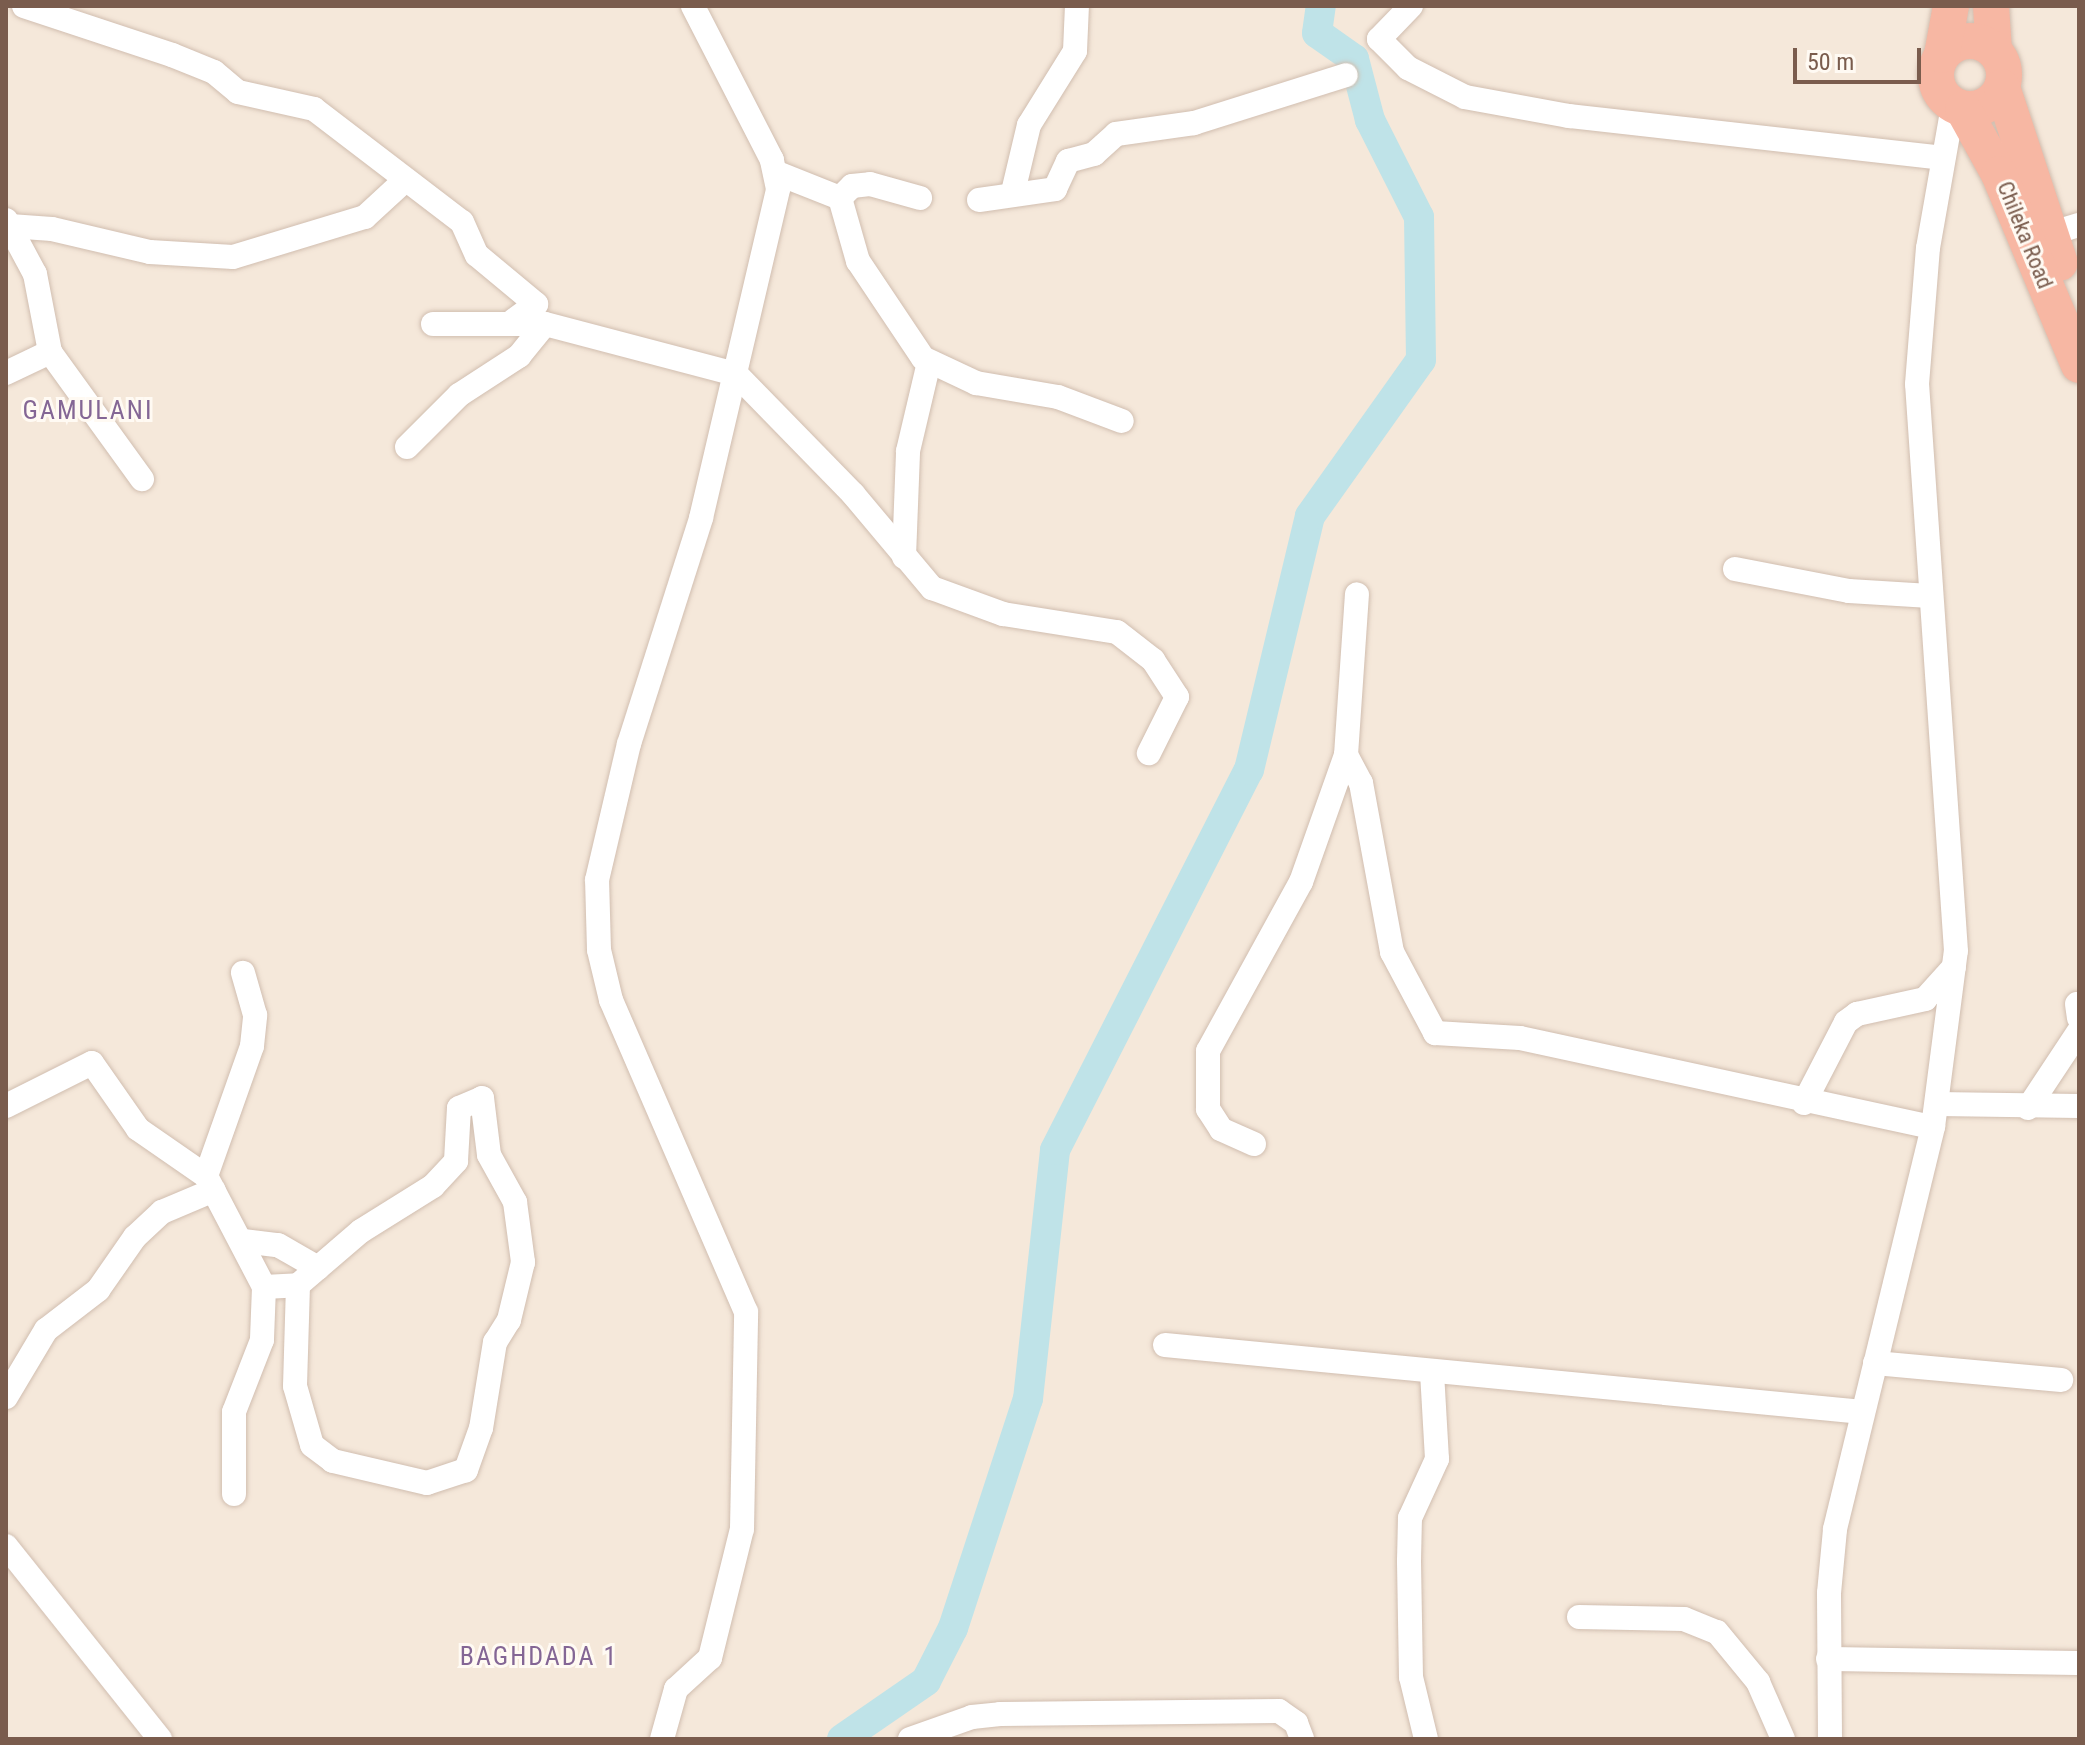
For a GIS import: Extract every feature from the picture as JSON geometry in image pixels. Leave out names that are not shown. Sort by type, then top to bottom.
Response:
[{"type":"highway","name":"Chileka Road","points":[[1951,6],[1936,83],[1958,107],[1999,174],[2079,365]]},
{"type":"highway","name":"Chileka Road","points":[[1991,6],[1994,51],[2004,68],[2002,87],[2064,229],[2079,313]]},
{"type":"highway","points":[[1942,55],[1967,41],[1994,51]]},
{"type":"highway","points":[[1958,107],[1991,103],[2002,87]]},
{"type":"street","points":[[662,1739],[676,1689],[704,1666],[714,1647],[742,1529],[746,1312],[673,1152],[635,1046],[617,1017],[599,950],[597,880],[629,744],[697,532],[777,207],[777,173],[693,6]]},
{"type":"street","points":[[1013,192],[1029,125],[1075,51],[1077,6]]},
{"type":"street","points":[[1411,6],[1379,39],[1408,68],[1465,97],[1563,115],[1941,158]]},
{"type":"street","points":[[31,7],[214,72],[238,92],[314,109],[397,169],[404,181],[462,222],[477,255],[516,290],[526,292],[536,304],[514,320]]},
{"type":"street","points":[[979,200],[1013,192],[1055,189],[1068,161],[1094,154],[1116,134],[1194,123],[1346,75]]},
{"type":"street","points":[[1830,1739],[1828,1659],[1835,1529],[1935,1115],[1954,967],[1954,874],[1930,596],[1918,356],[1941,158],[1958,107]]},
{"type":"street","points":[[777,173],[840,198]]},
{"type":"street","points":[[142,479],[50,352],[35,274],[11,235],[52,229],[150,252],[233,257],[365,217],[404,181]]},
{"type":"street","points":[[840,198],[852,186],[870,184],[920,198]]},
{"type":"street","points":[[840,198],[858,261],[929,362],[976,383],[1058,397],[1122,421]]},
{"type":"street","points":[[433,324],[514,320],[545,324],[736,374],[932,588],[957,602],[1117,632],[1153,660],[1177,697],[1149,753]]},
{"type":"street","points":[[407,447],[459,395],[519,356],[545,324]]},
{"type":"street","points":[[6,373],[50,352]]},
{"type":"street","points":[[904,557],[908,451],[929,362]]},
{"type":"street","points":[[1735,569],[1849,591],[1930,596]]},
{"type":"street","points":[[1254,1144],[1221,1129],[1208,1109],[1208,1051],[1301,882],[1346,755],[1357,594]]},
{"type":"street","points":[[1346,755],[1361,783],[1392,952],[1435,1033],[1520,1038],[1804,1103],[1935,1115],[2079,1106]]},
{"type":"street","points":[[1804,1103],[1846,1022],[1857,1014],[1925,999],[1954,967]]},
{"type":"street","points":[[6,1397],[46,1330],[98,1290],[135,1237],[162,1212],[210,1183],[252,1046],[255,1015],[243,973]]},
{"type":"street","points":[[2028,1108],[2079,1031]]},
{"type":"street","points":[[6,1106],[92,1063],[138,1129],[210,1183],[243,1241],[264,1287],[262,1340],[234,1412],[234,1494]]},
{"type":"street","points":[[264,1287],[298,1285],[361,1231],[433,1186],[456,1161],[459,1108],[482,1098],[489,1155],[515,1202],[523,1272],[495,1342],[476,1447],[460,1475],[427,1483],[409,1480],[333,1461],[312,1445],[295,1386],[298,1285]]},
{"type":"street","points":[[243,1241],[278,1245],[318,1268]]},
{"type":"street","points":[[1165,1345],[1863,1412]]},
{"type":"street","points":[[1875,1363],[2061,1380]]},
{"type":"street","points":[[1426,1739],[1411,1677],[1409,1561],[1410,1518],[1437,1459],[1432,1373]]},
{"type":"street","points":[[6,1546],[160,1739]]},
{"type":"street","points":[[1579,1617],[1684,1619],[1717,1632],[1758,1682],[1783,1739]]},
{"type":"street","points":[[1828,1659],[2079,1663]]},
{"type":"street","points":[[910,1739],[986,1715],[1204,1711],[1279,1711],[1296,1723],[1302,1739]]},
{"type":"shaded area","points":[[6,6],[2079,6],[2079,1739],[6,1739]]},
{"type":"waterway","points":[[842,1739],[926,1681],[953,1628],[1028,1399],[1055,1150],[1249,770],[1310,516],[1421,360],[1419,217],[1370,120],[1354,59],[1317,33],[1321,6]]},
{"type":"district","name":"GAMULANI","points":[[88,411]]},
{"type":"district","name":"BAGHDADA 1","points":[[539,1657]]}]
